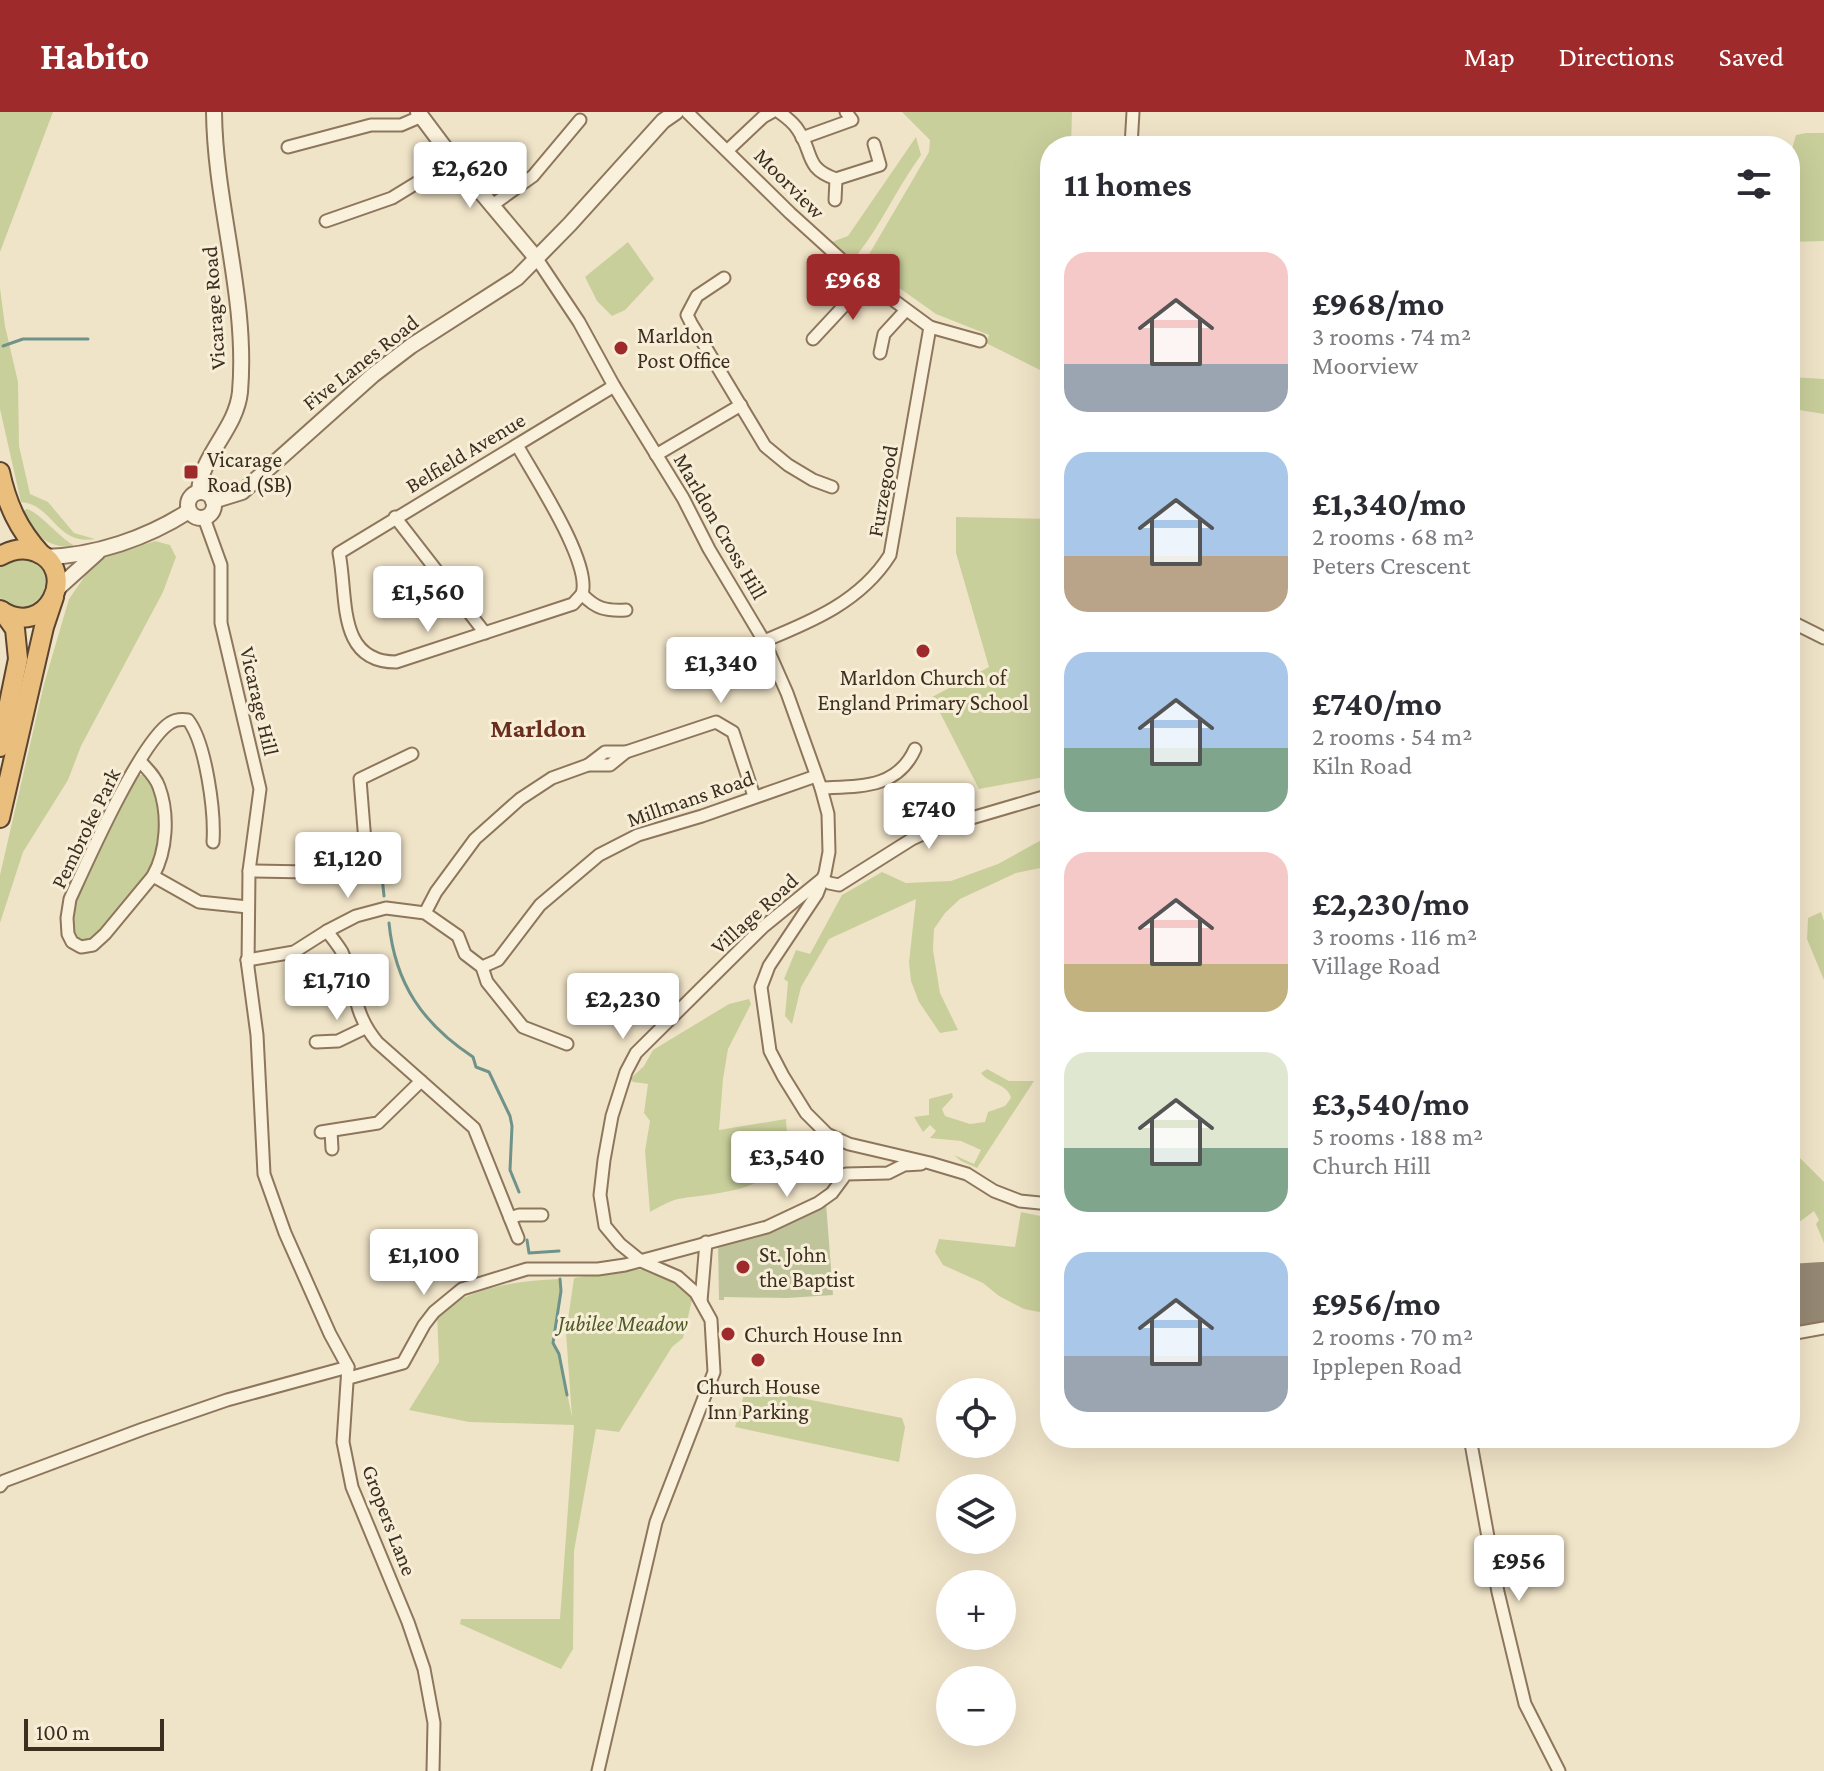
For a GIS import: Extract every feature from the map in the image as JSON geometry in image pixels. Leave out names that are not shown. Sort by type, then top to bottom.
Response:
[{"type":"highway","points":[[0,472],[18,526],[54,570],[55,593],[44,627],[0,818]]},
{"type":"highway","points":[[0,556],[19,549],[43,556]]},
{"type":"highway","points":[[1,610],[17,618],[35,616],[43,611],[55,593]]},
{"type":"highway","points":[[0,747],[18,659],[15,629],[1,610]]},
{"type":"street","name":"Vicarage Road","points":[[199,492],[206,463],[236,414],[242,355],[234,264],[216,155],[214,112]]},
{"type":"street","name":"Moorview","points":[[687,112],[790,213],[867,281],[930,327],[980,341]]},
{"type":"street","points":[[728,150],[772,112]]},
{"type":"street","points":[[779,112],[798,129],[816,169],[836,179],[880,165],[874,144]]},
{"type":"street","points":[[802,138],[852,120],[846,112]]},
{"type":"street","points":[[1132,136],[1133,112]]},
{"type":"street","points":[[288,147],[371,125],[401,125],[420,114],[491,206],[537,259]]},
{"type":"street","name":"Five Lanes Road","points":[[213,501],[242,492],[373,375],[411,346],[517,278],[668,115]]},
{"type":"street","points":[[491,206],[533,176],[580,120]]},
{"type":"street","points":[[326,221],[392,198],[454,160]]},
{"type":"street","points":[[835,200],[836,179]]},
{"type":"street","name":"Marldon Cross Hill","points":[[537,259],[579,322],[764,641],[787,693],[828,814],[829,852],[823,879]]},
{"type":"street","points":[[724,278],[697,296],[687,315],[765,446],[788,465],[832,487]]},
{"type":"street","points":[[813,339],[867,281]]},
{"type":"street","points":[[880,353],[884,334],[906,310]]},
{"type":"street","name":"Furzegood","points":[[764,641],[831,612],[875,577],[890,555],[930,327]]},
{"type":"street","name":"Belfield Avenue","points":[[485,633],[396,662],[367,656],[354,643],[351,634],[339,553],[614,386]]},
{"type":"street","points":[[656,455],[741,405]]},
{"type":"street","points":[[395,517],[485,633],[573,604],[582,594],[584,574],[517,445]]},
{"type":"street","points":[[199,492],[207,493],[213,501],[213,510],[204,518],[195,517],[189,511],[189,499],[199,492]]},
{"type":"street","points":[[43,556],[68,557],[98,551],[172,522],[189,511]]},
{"type":"street","name":"Vicarage Hill","points":[[204,518],[221,565],[221,623],[260,789],[249,871],[247,960]]},
{"type":"street","points":[[55,593],[98,551]]},
{"type":"street","points":[[582,594],[598,608],[626,610]]},
{"type":"street","points":[[1800,626],[1824,638]]},
{"type":"street","name":"Pembroke Park","points":[[140,761],[159,787],[163,808],[164,843],[153,876],[93,945],[81,947],[72,942],[67,918],[70,899],[140,761],[150,744],[166,726],[180,719],[188,720],[196,730],[210,790],[213,842]]},
{"type":"street","points":[[425,913],[455,865],[475,839],[498,817],[552,778],[588,765],[605,752],[626,752],[716,722],[733,732],[754,796]]},
{"type":"street","points":[[821,788],[851,787],[896,775],[908,765],[915,749]]},
{"type":"street","points":[[249,871],[309,872],[350,865],[365,842],[360,779],[412,754]]},
{"type":"street","name":"Millmans Road","points":[[482,967],[498,960],[540,905],[599,855],[638,835],[816,776]]},
{"type":"street","points":[[1040,798],[934,829],[912,839],[839,885],[823,879],[817,894],[769,966],[761,987],[770,1051],[806,1113],[827,1134],[849,1144],[967,1174],[994,1191],[1020,1201],[1040,1203]]},
{"type":"street","points":[[153,876],[199,902],[248,901]]},
{"type":"street","name":"Village Road","points":[[641,1261],[620,1244],[605,1226],[600,1195],[612,1116],[626,1072],[636,1053],[763,927],[823,879]]},
{"type":"street","points":[[247,960],[294,952],[356,916],[386,908],[425,913],[458,936],[465,954],[482,967],[487,982],[523,1027],[567,1044]]},
{"type":"street","points":[[327,931],[341,950],[349,970],[355,1001],[365,1028],[474,1128],[518,1238]]},
{"type":"street","points":[[247,960],[257,1035],[264,1174],[285,1233],[348,1373]]},
{"type":"street","points":[[247,960],[250,991]]},
{"type":"street","points":[[325,1028],[321,1042],[338,1041],[365,1028]]},
{"type":"street","points":[[332,1149],[326,1132],[378,1123],[421,1081]]},
{"type":"street","points":[[0,1486],[4,1481],[67,1456],[227,1400],[403,1363],[429,1318],[462,1289],[527,1269],[598,1269],[641,1261],[767,1227],[806,1210],[832,1193],[846,1174],[888,1173],[904,1165],[930,1163]]},
{"type":"street","points":[[510,1218],[542,1215]]},
{"type":"street","points":[[701,1301],[706,1242]]},
{"type":"street","points":[[598,1771],[656,1522],[714,1372],[711,1320],[701,1301],[690,1286],[678,1277],[641,1261]]},
{"type":"street","points":[[1800,1332],[1824,1328]]},
{"type":"street","name":"Gropers Lane","points":[[348,1373],[343,1442],[352,1487],[408,1622],[424,1669],[434,1723],[433,1771]]},
{"type":"street","points":[[1472,1448],[1498,1592],[1525,1704],[1559,1771]]},
{"type":"green space","points":[[0,112],[53,112],[0,252]]},
{"type":"green space","points":[[902,112],[1072,112],[1071,136],[1040,136],[1040,370],[986,343],[989,335],[936,314],[864,263],[929,152],[930,140]]},
{"type":"green space","points":[[1824,133],[1824,241],[1800,242],[1800,136],[1796,135]]},
{"type":"green space","points":[[916,137],[921,155],[853,260],[829,243],[848,236]]},
{"type":"green space","points":[[628,242],[654,279],[625,310],[612,316],[597,301],[585,277]]},
{"type":"green space","points":[[0,288],[18,382],[19,446],[30,494],[48,502],[74,533],[95,539],[72,537],[41,510],[21,502],[0,409]]},
{"type":"green space","points":[[1800,378],[1824,379],[1824,414],[1800,410]]},
{"type":"green space","points":[[27,509],[72,547],[55,545],[41,538],[22,511]]},
{"type":"green space","points":[[956,517],[1040,519],[1040,778],[979,789],[932,697],[989,667],[956,553]]},
{"type":"green space","points":[[155,541],[170,545],[176,557],[163,592],[81,746],[68,780],[23,852],[0,923],[0,875],[44,684],[69,599],[101,559]]},
{"type":"green space","points":[[28,551],[48,573],[39,599],[26,607],[18,607],[0,598],[0,559]]},
{"type":"green space","points":[[138,775],[145,775],[150,782],[158,803],[160,827],[157,859],[139,887],[101,933],[90,941],[78,942],[73,935],[74,902]]},
{"type":"green space","points":[[1040,841],[1040,868],[1016,873],[960,899],[934,929],[933,950],[940,993],[958,1030],[940,1033],[919,1002],[911,981],[909,962],[916,899],[829,939],[801,987],[792,1024],[785,1016],[788,982],[784,979],[796,950],[810,954],[842,895],[882,872],[906,883],[951,881],[998,864]]},
{"type":"green space","points":[[1821,912],[1824,921],[1824,980],[1807,939],[1808,918]]},
{"type":"green space","points":[[749,999],[751,1004],[728,1049],[719,1130],[786,1119],[787,1144],[781,1160],[771,1173],[743,1188],[678,1199],[650,1212],[645,1151],[650,1121],[644,1113],[648,1084],[630,1079],[644,1066],[653,1050],[729,1004]]},
{"type":"green space","points":[[987,1069],[1009,1081],[1034,1081],[977,1168],[954,1155],[974,1164],[981,1150],[961,1141],[930,1138],[936,1131],[930,1125],[923,1132],[914,1117],[929,1115],[929,1099],[952,1093],[953,1097],[942,1109],[945,1116],[970,1124],[985,1122],[988,1112],[1005,1106],[1011,1098],[1006,1090],[981,1073]]},
{"type":"green space","points":[[1800,1158],[1824,1182],[1824,1243],[1814,1211],[1800,1222]]},
{"type":"green space","points":[[826,1203],[833,1295],[724,1297],[724,1300],[719,1300],[718,1240]]},
{"type":"green space","points":[[1021,1212],[1040,1216],[1040,1312],[1024,1309],[999,1296],[983,1283],[943,1265],[935,1252],[939,1239],[1015,1247]]},
{"type":"green space","name":"Jubilee Meadow","points":[[628,1269],[664,1275],[693,1296],[683,1338],[672,1347],[619,1432],[596,1429],[574,1551],[573,1649],[561,1669],[460,1624],[461,1619],[560,1619],[574,1425],[469,1422],[409,1410],[439,1362],[437,1312],[481,1291],[527,1281],[560,1279],[553,1343],[559,1354],[572,1417],[566,1333],[574,1278]]},
{"type":"green space","points":[[746,1387],[902,1418],[905,1427],[899,1462],[735,1427]]},
{"type":"waterway","points":[[3,346],[23,339],[88,339]]},
{"type":"waterway","points":[[381,867],[384,896]]},
{"type":"waterway","points":[[389,923],[398,965],[414,1000],[440,1031],[473,1057],[476,1067],[489,1072],[510,1116],[510,1170],[519,1192]]},
{"type":"waterway","points":[[527,1240],[529,1253],[559,1251]]},
{"type":"waterway","points":[[560,1279],[553,1343],[559,1354],[567,1395]]},
{"type":"runway","points":[[1800,1294],[1824,1293]]},
{"type":"place","name":"Marldon Post Office","points":[[621,348]]},
{"type":"place","name":"Vicarage Road (SB)","points":[[191,472]]},
{"type":"place","name":"Marldon Church of England Primary School","points":[[923,651]]},
{"type":"place","name":"St. John the Baptist","points":[[743,1267]]},
{"type":"place","name":"Church House Inn","points":[[728,1334]]},
{"type":"place","name":"Church House Inn Parking","points":[[758,1360]]},
{"type":"district","name":"Marldon","points":[[538,728]]}]
